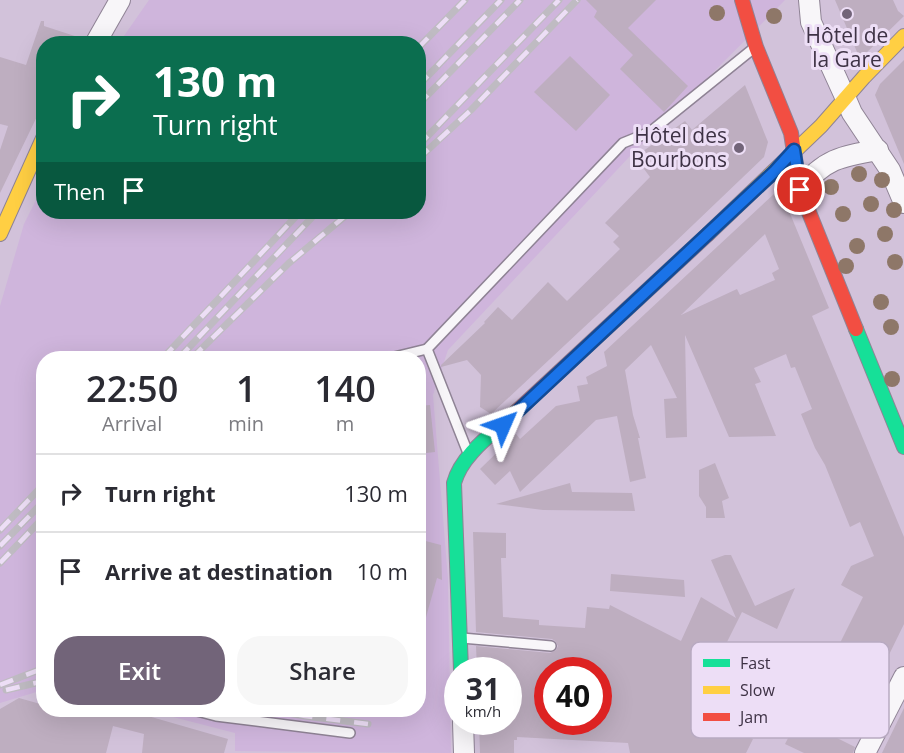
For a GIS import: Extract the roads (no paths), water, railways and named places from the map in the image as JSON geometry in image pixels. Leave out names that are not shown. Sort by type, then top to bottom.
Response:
[{"type":"street","points":[[100,36],[120,0]]},
{"type":"street","points":[[742,0],[756,47],[790,133],[800,190],[904,447]]},
{"type":"street","points":[[809,0],[811,22],[852,113],[890,170],[904,202]]},
{"type":"street","points":[[461,657],[454,483],[457,472],[469,456],[774,172],[904,36]]},
{"type":"street","points":[[800,190],[810,177],[835,159],[878,150]]},
{"type":"street","points":[[0,234],[36,154]]},
{"type":"street","points":[[889,706],[904,677]]},
{"type":"street","points":[[463,735],[464,753]]},
{"type":"street","points":[[865,753],[873,738]]},
{"type":"lane","points":[[419,351],[427,349],[623,143],[650,132],[756,47]]},
{"type":"lane","points":[[427,349],[469,456]]},
{"type":"lane","points":[[460,638],[551,646]]},
{"type":"lane","points":[[224,717],[350,733]]},
{"type":"railway","points":[[426,40],[465,0]]},
{"type":"railway","points":[[426,78],[501,0]]},
{"type":"railway","points":[[426,97],[520,0]]},
{"type":"railway","points":[[426,138],[559,0]]},
{"type":"railway","points":[[426,152],[471,110],[577,0]]},
{"type":"railway","points":[[170,351],[293,219]]},
{"type":"railway","points":[[186,351],[310,219]]},
{"type":"railway","points":[[199,351],[289,263],[342,219]]},
{"type":"railway","points":[[0,530],[36,492]]},
{"type":"railway","points":[[0,546],[36,509]]},
{"type":"railway","points":[[0,563],[36,525]]},
{"type":"railway","points":[[0,685],[36,671]]},
{"type":"railway","points":[[6,690],[36,683]]},
{"type":"railway","points":[[313,717],[368,724]]},
{"type":"place","name":"Hôtel de la Gare","points":[[847,14]]},
{"type":"place","name":"Hôtel des Bourbons","points":[[739,148]]}]
